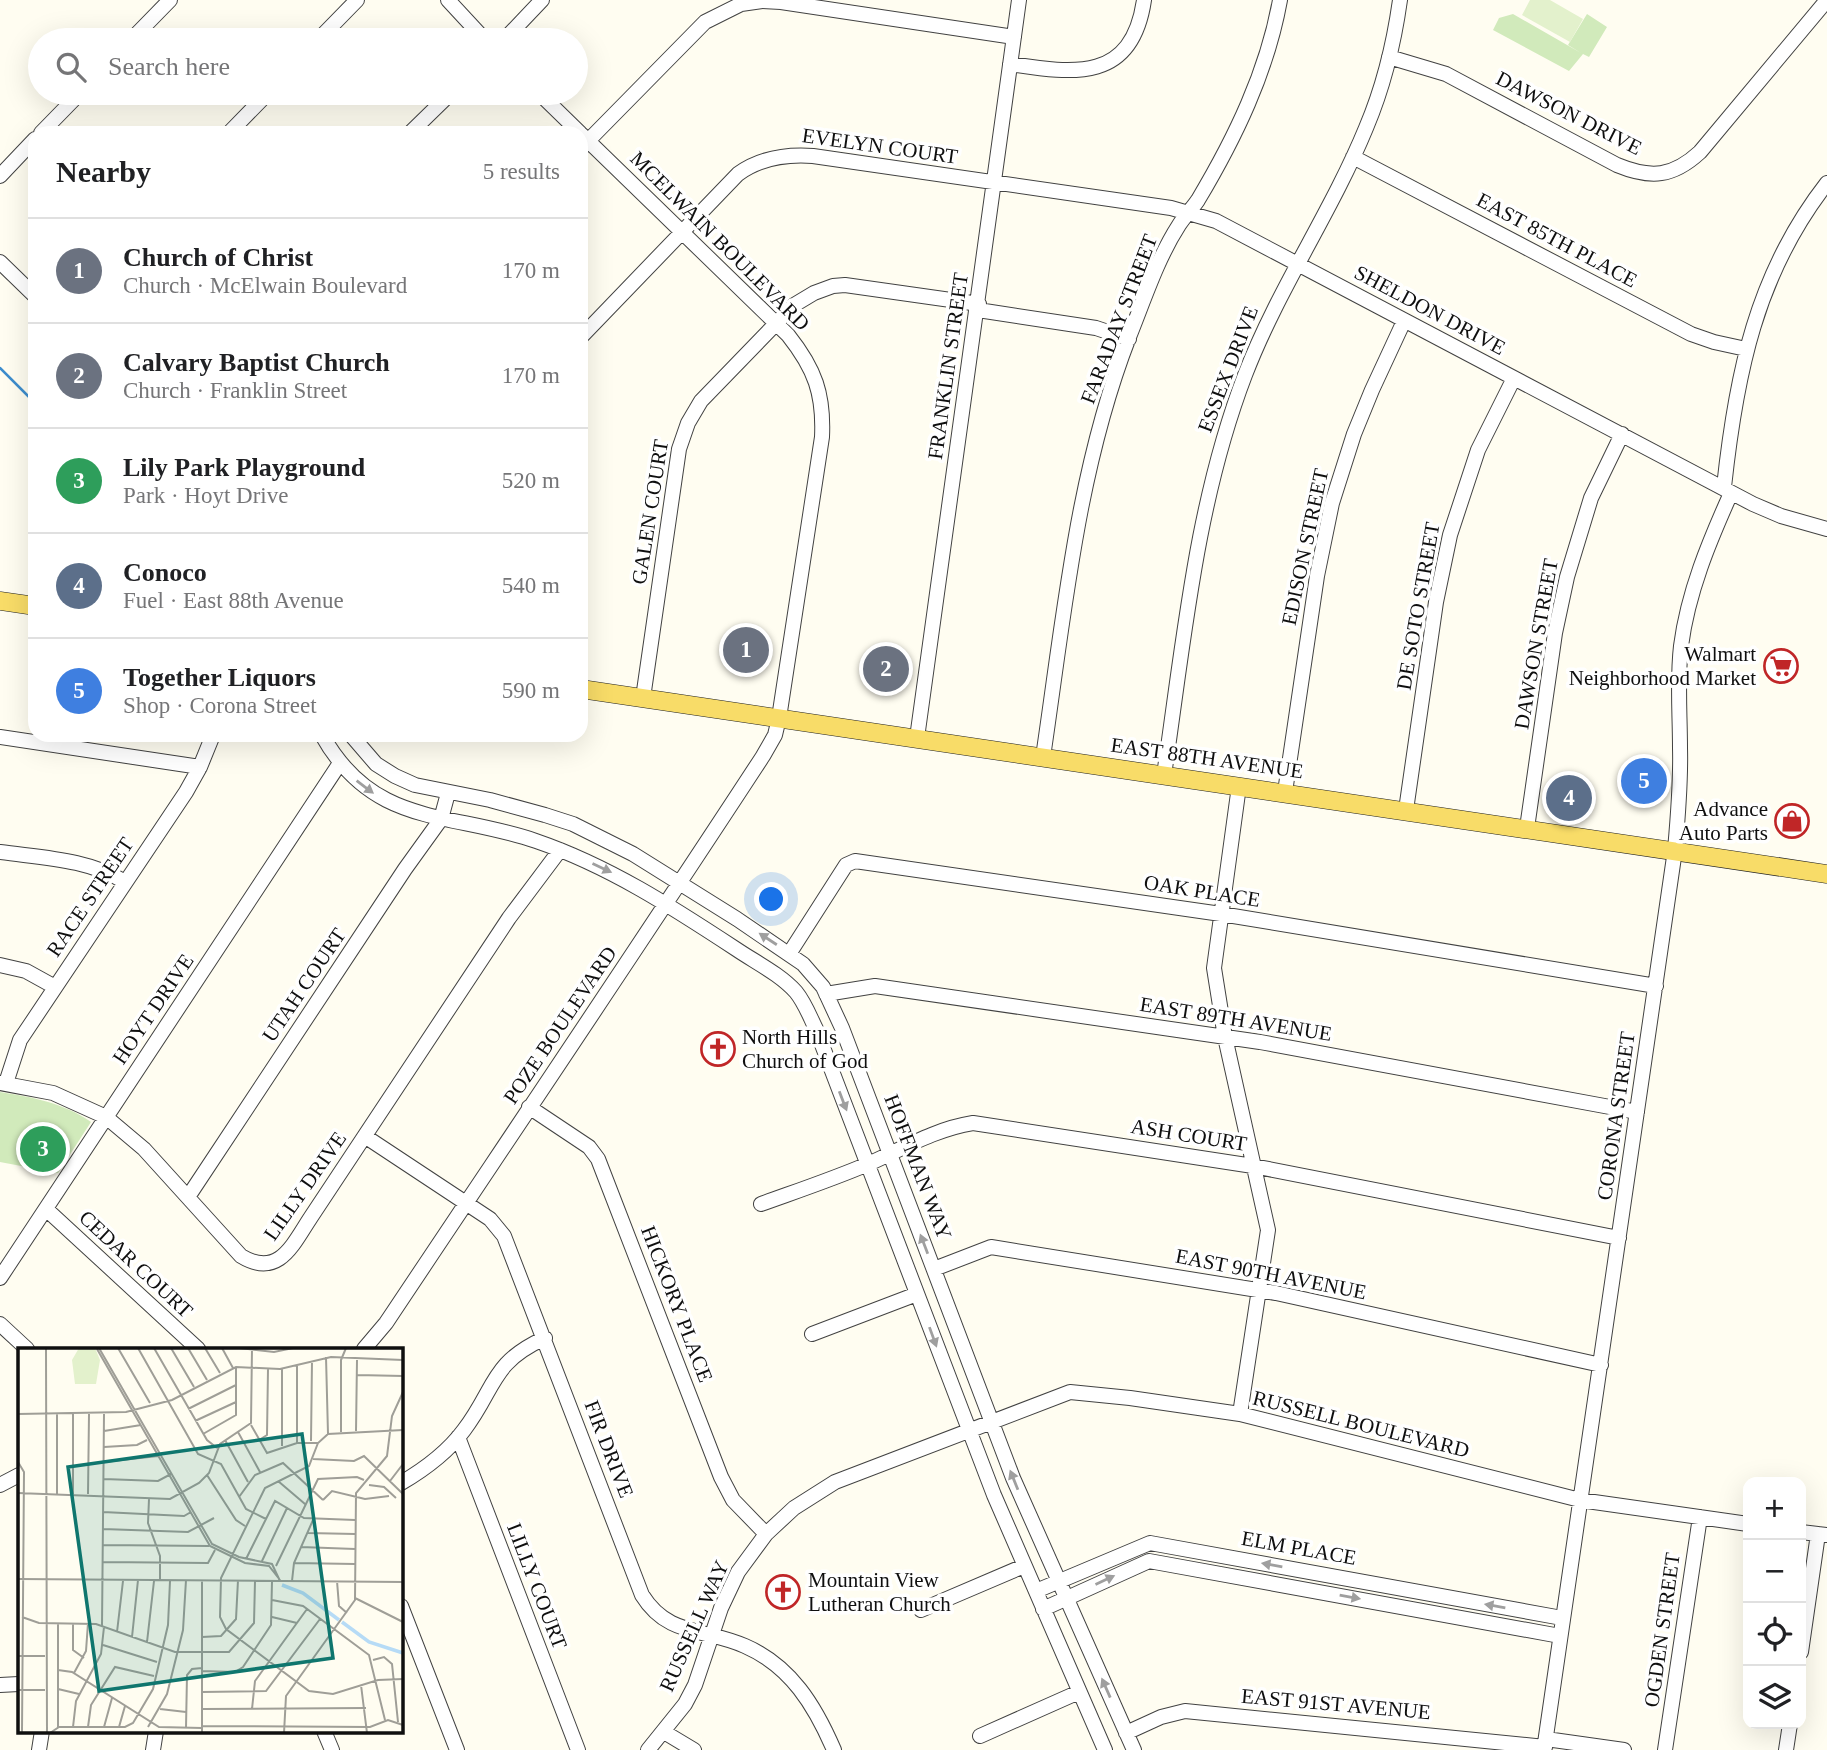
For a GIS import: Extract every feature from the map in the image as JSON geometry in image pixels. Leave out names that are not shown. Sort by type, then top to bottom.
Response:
[{"type":"main road","points":[[0,601],[28,606]]},
{"type":"main road","name":"EAST 88TH AVENUE","points":[[588,689],[1827,874]]},
{"type":"street","points":[[143,28],[170,0]]},
{"type":"street","points":[[330,28],[357,0]]},
{"type":"street","points":[[448,0],[474,28]]},
{"type":"street","points":[[515,28],[542,0]]},
{"type":"street","name":"FRANKLIN STREET","points":[[917,738],[1019,0]]},
{"type":"street","points":[[1010,64],[1065,72],[1085,70],[1106,63],[1131,41],[1139,25],[1144,0]]},
{"type":"street","name":"FARADAY STREET","points":[[1043,757],[1075,540],[1102,421],[1154,275],[1179,224],[1190,212],[1250,99],[1267,52],[1280,0]]},
{"type":"street","name":"ESSEX DRIVE","points":[[1164,775],[1202,524],[1225,432],[1245,375],[1275,305],[1353,157],[1375,106],[1389,57],[1400,0]]},
{"type":"street","points":[[588,134],[696,29],[722,11],[749,2],[781,2],[1014,37]]},
{"type":"street","name":"DAWSON DRIVE","points":[[1389,57],[1446,74],[1617,165],[1642,173],[1666,173],[1682,167],[1700,152],[1822,5]]},
{"type":"street","points":[[48,126],[68,105]]},
{"type":"street","points":[[236,126],[256,105]]},
{"type":"street","points":[[417,126],[438,105]]},
{"type":"street","name":"MCELWAIN BOULEVARD","points":[[550,105],[571,126]]},
{"type":"street","name":"MCELWAIN BOULEVARD","points":[[588,144],[776,324],[802,353],[817,382],[823,418],[822,437],[779,718]]},
{"type":"street","points":[[0,176],[28,146]]},
{"type":"street","name":"EVELYN COURT","points":[[588,330],[738,174],[760,162],[779,156],[813,156],[995,184]]},
{"type":"street","name":"EAST 85TH PLACE","points":[[1353,157],[1691,334],[1746,349]]},
{"type":"street","name":"CORONA STREET","points":[[1545,1745],[1675,850],[1680,795],[1681,645],[1698,573],[1728,490],[1739,379],[1746,349],[1770,278],[1796,228],[1827,183]]},
{"type":"street","name":"SHELDON DRIVE","points":[[995,184],[1190,212],[1216,221],[1728,490],[1781,516],[1827,529]]},
{"type":"street","points":[[0,262],[28,289]]},
{"type":"street","name":"GALEN COURT","points":[[643,698],[679,449],[684,434],[701,401],[794,305],[833,286],[845,285],[1096,328],[1129,339]]},
{"type":"street","name":"EDISON STREET","points":[[1285,792],[1317,576],[1332,503],[1363,412],[1404,321]]},
{"type":"street","name":"DE SOTO STREET","points":[[1406,810],[1436,602],[1450,536],[1478,450],[1514,377]]},
{"type":"street","name":"DAWSON STREET","points":[[1527,828],[1555,633],[1567,577],[1591,498],[1622,435]]},
{"type":"street","name":"POZE BOULEVARD","points":[[365,1348],[386,1323],[681,883],[763,756],[775,734],[779,718]]},
{"type":"street","points":[[0,737],[28,741]]},
{"type":"street","points":[[34,742],[201,767]]},
{"type":"street","name":"RACE STREET","points":[[3,1083],[20,1040],[201,767],[210,742]]},
{"type":"street","points":[[326,742],[340,763],[365,788],[381,798],[399,807],[441,819],[511,833],[613,873],[667,904],[796,992],[816,1029],[968,1431],[1105,1750]]},
{"type":"street","name":"HOFFMAN WAY","points":[[357,742],[376,764],[415,786],[490,800],[573,824],[633,854],[789,954],[811,972],[826,994],[842,1028],[1013,1478],[1134,1750]]},
{"type":"street","name":"HOYT DRIVE","points":[[0,1278],[340,763]]},
{"type":"street","points":[[1239,786],[1214,968],[1224,1037],[1268,1230],[1240,1414]]},
{"type":"street","name":"UTAH COURT","points":[[188,1197],[405,869],[441,819],[449,793]]},
{"type":"street","name":"LILLY DRIVE","points":[[3,1083],[53,1093],[106,1117],[144,1149],[241,1256],[257,1263],[273,1262],[285,1255],[366,1137],[509,918],[560,850]]},
{"type":"street","points":[[0,852],[84,864],[101,869],[125,882]]},
{"type":"street","name":"OAK PLACE","points":[[789,954],[846,866],[855,861],[1221,914],[1656,986]]},
{"type":"street","points":[[0,965],[26,971],[55,988]]},
{"type":"street","name":"EAST 89TH AVENUE","points":[[826,994],[875,986],[1224,1037],[1637,1112]]},
{"type":"street","name":"HICKORY PLACE","points":[[529,1107],[589,1147],[598,1159],[725,1487],[733,1500],[766,1534]]},
{"type":"street","name":"ASH COURT","points":[[761,1204],[868,1164],[889,1152],[957,1125],[973,1123],[1253,1166],[1619,1238]]},
{"type":"street","name":"FIR DRIVE","points":[[366,1137],[490,1219],[504,1236],[642,1595],[655,1614],[668,1622],[746,1646],[768,1658],[785,1672],[816,1711],[834,1750]]},
{"type":"street","name":"CEDAR COURT","points":[[46,1209],[197,1348]]},
{"type":"street","name":"EAST 90TH AVENUE","points":[[934,1269],[991,1247],[1260,1290],[1601,1365]]},
{"type":"street","points":[[812,1334],[917,1294]]},
{"type":"street","points":[[0,1324],[26,1348]]},
{"type":"street","points":[[402,1482],[431,1463],[458,1437],[475,1414],[501,1367],[529,1345],[545,1338]]},
{"type":"street","name":"RUSSELL BOULEVARD","points":[[968,1431],[1046,1400],[1079,1392],[1240,1414],[1580,1500],[1743,1523]]},
{"type":"street","name":"RUSSELL WAY","points":[[648,1750],[664,1732],[695,1685],[727,1592],[766,1534],[794,1508],[835,1482],[968,1431]]},
{"type":"street","name":"LILLY COURT","points":[[458,1437],[578,1750]]},
{"type":"street","points":[[0,1485],[18,1476]]},
{"type":"street","name":"OGDEN STREET","points":[[1665,1750],[1700,1517]]},
{"type":"street","points":[[1806,1624],[1822,1535]]},
{"type":"street","name":"ELM PLACE","points":[[1036,1591],[1150,1543],[1562,1618]]},
{"type":"street","name":"ELM PLACE","points":[[1043,1609],[1149,1561],[1560,1636]]},
{"type":"street","points":[[921,1610],[1024,1566]]},
{"type":"street","points":[[402,1609],[457,1750]]},
{"type":"street","points":[[0,1685],[18,1684]]},
{"type":"street","points":[[980,1736],[1079,1692]]},
{"type":"street","name":"EAST 91ST AVENUE","points":[[1126,1733],[1161,1717],[1185,1711],[1624,1750]]},
{"type":"street","points":[[1786,1750],[1789,1729]]},
{"type":"street","points":[[39,1750],[41,1732]]},
{"type":"street","points":[[153,1750],[156,1732]]},
{"type":"street","points":[[664,1732],[694,1750]]},
{"type":"green space","points":[[1530,0],[1550,0],[1583,19],[1570,42],[1522,15]]},
{"type":"green space","points":[[1513,14],[1581,53],[1568,45],[1587,14],[1607,27],[1589,57],[1583,54],[1569,71],[1493,30],[1499,18]]},
{"type":"green space","points":[[0,1092],[59,1105],[91,1122],[58,1173],[0,1162]]},
{"type":"waterway","points":[[0,368],[28,396]]},
{"type":"place","name":"Church of Christ","points":[[746,650]]},
{"type":"place","name":"Walmart Neighborhood Market","points":[[1781,666]]},
{"type":"place","name":"Calvary Baptist Church","points":[[886,669]]},
{"type":"place","name":"Together Liquors","points":[[1644,781]]},
{"type":"place","name":"Conoco","points":[[1569,798]]},
{"type":"place","name":"Advance Auto Parts","points":[[1792,821]]},
{"type":"place","name":"North Hills Church of God","points":[[718,1049]]},
{"type":"place","name":"Lily Park Playground","points":[[43,1149]]},
{"type":"place","name":"Mountain View Lutheran Church","points":[[783,1592]]}]
